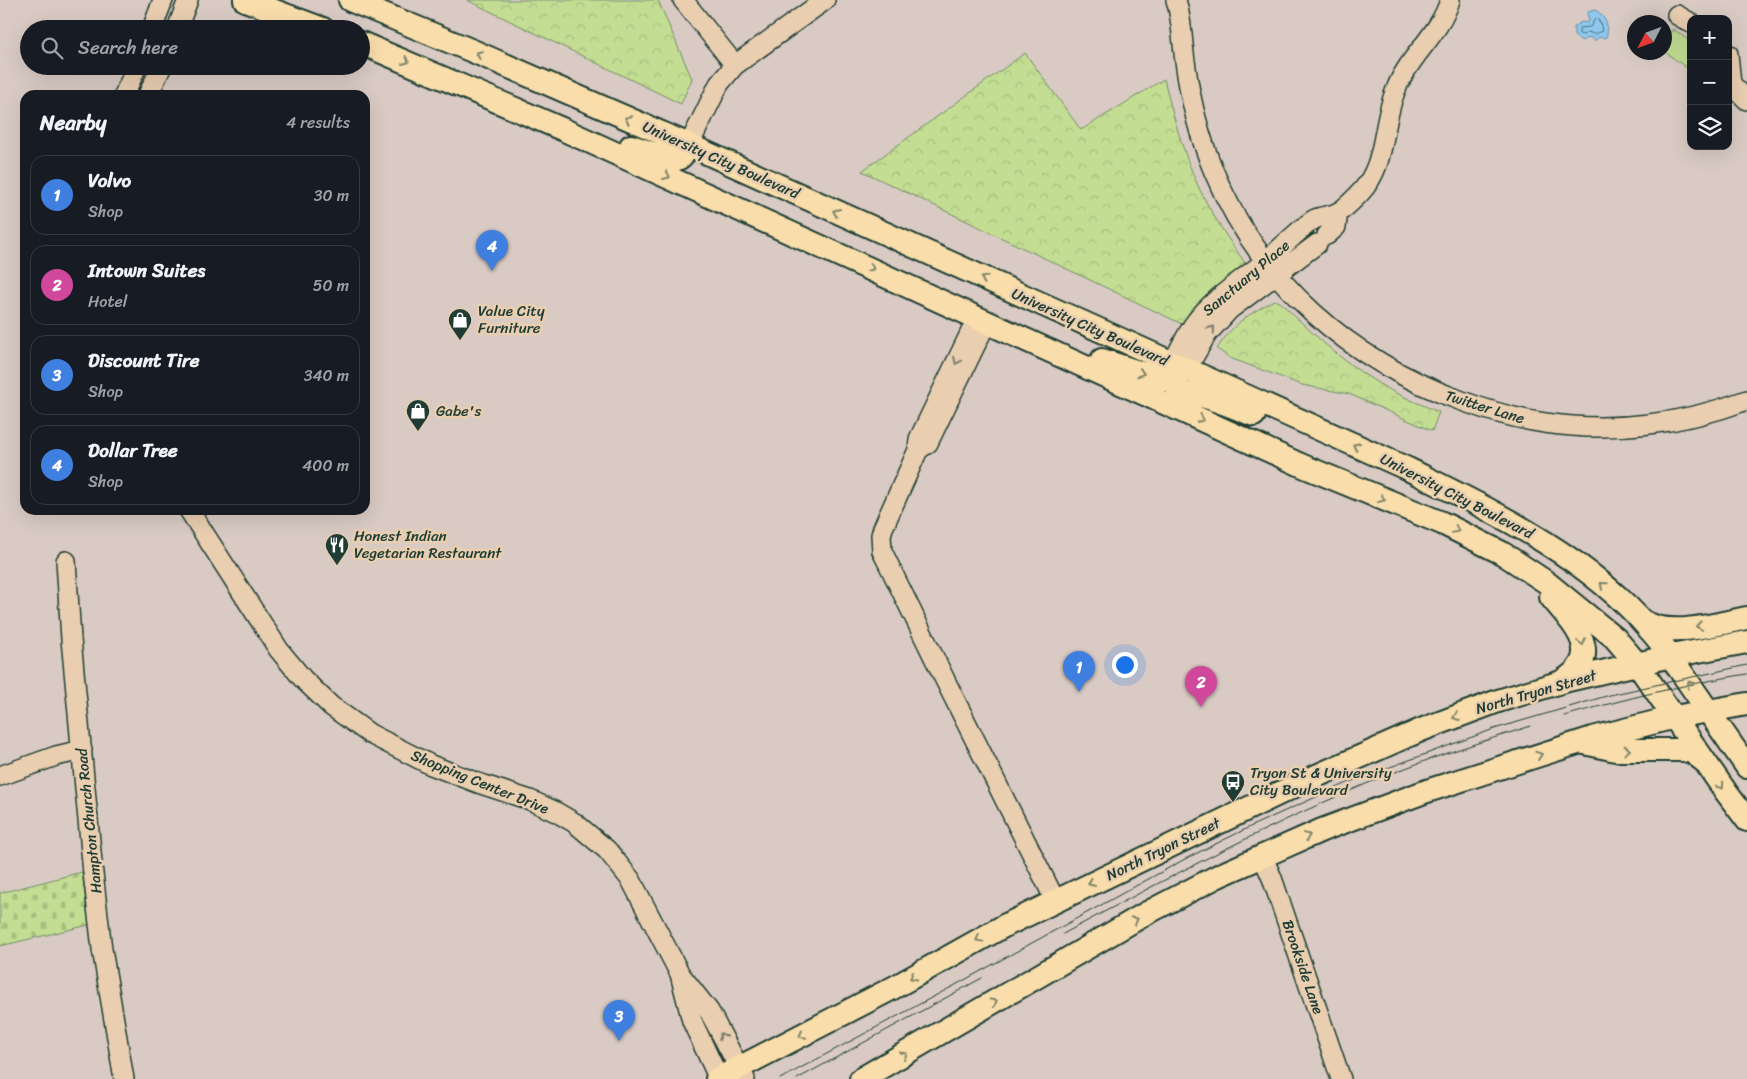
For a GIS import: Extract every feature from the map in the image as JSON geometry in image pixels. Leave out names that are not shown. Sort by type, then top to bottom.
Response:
[{"type":"main road","points":[[245,0],[299,20]]},
{"type":"main road","name":"University City Boulevard","points":[[350,0],[689,145],[1179,367],[1325,431],[1408,469],[1521,527],[1582,568],[1606,587],[1650,629],[1671,656],[1747,766]]},
{"type":"main road","name":"University City Boulevard","points":[[370,47],[562,129],[1303,466],[1442,523],[1479,541],[1546,582],[1615,638],[1638,665],[1747,820]]},
{"type":"main road","points":[[562,129],[640,148],[672,160],[679,159],[684,155],[689,145]]},
{"type":"main road","points":[[1027,340],[1071,350],[1162,380],[1174,380],[1179,367]]},
{"type":"main road","points":[[1169,404],[1179,394],[1189,393],[1211,399],[1288,428],[1325,431]]},
{"type":"main road","points":[[1519,564],[1549,594],[1577,629],[1584,642],[1581,662],[1569,676],[1556,684]]},
{"type":"main road","points":[[1639,618],[1651,626],[1678,630],[1747,618]]},
{"type":"main road","name":"North Tryon Street","points":[[718,1079],[742,1073],[1004,926],[1055,900],[1305,781],[1421,730],[1498,701],[1556,684],[1671,656],[1747,642]]},
{"type":"main road","points":[[862,1079],[1145,914],[1262,855],[1392,804],[1571,745],[1644,723],[1747,704]]},
{"type":"main road","points":[[1571,745],[1616,750],[1684,750],[1692,752],[1704,761]]},
{"type":"street","points":[[155,20],[163,0]]},
{"type":"street","points":[[180,20],[188,0]]},
{"type":"street","points":[[683,0],[735,65]]},
{"type":"street","points":[[689,145],[719,84],[735,65],[825,0]]},
{"type":"street","name":"Twitter Lane","points":[[1176,0],[1194,111],[1214,171],[1242,226],[1271,267],[1292,292],[1333,331],[1365,354],[1417,384],[1488,411],[1545,423],[1607,427],[1680,420],[1713,412],[1747,400]]},
{"type":"street","name":"Sanctuary Place","points":[[1179,367],[1215,324],[1315,219],[1338,212],[1359,194],[1370,181],[1378,164],[1389,108],[1397,85],[1405,71],[1438,27],[1447,11],[1450,0]]},
{"type":"street","points":[[1729,60],[1731,84],[1747,100]]},
{"type":"street","points":[[126,90],[133,75]]},
{"type":"street","points":[[150,90],[158,75]]},
{"type":"street","name":"Sanctuary Place","points":[[1271,267],[1322,240],[1336,227],[1338,212]]},
{"type":"street","points":[[982,319],[919,439],[918,450],[881,535],[884,557],[1055,900]]},
{"type":"street","name":"Shopping Center Drive","points":[[192,515],[279,650],[319,696],[370,734],[449,773],[530,800],[566,818],[584,830],[607,850],[631,880],[680,974],[708,1011],[742,1073]]},
{"type":"street","name":"Hampton Church Road","points":[[66,561],[71,639],[93,874],[102,949],[124,1079]]},
{"type":"street","points":[[0,776],[56,756],[82,750]]},
{"type":"street","name":"Brookside Lane","points":[[1262,855],[1272,878],[1341,1079]]},
{"type":"street","name":"Shopping Center Drive","points":[[680,974],[688,1013],[718,1079]]},
{"type":"green space","points":[[467,0],[658,0],[692,79],[681,104]]},
{"type":"green space","points":[[1673,29],[1687,39],[1687,68],[1672,57]]},
{"type":"green space","points":[[1025,53],[1081,130],[1164,79],[1179,134],[1199,188],[1220,227],[1245,263],[1207,294],[1184,325],[862,171]]},
{"type":"green space","points":[[1274,300],[1280,302],[1320,340],[1349,364],[1396,393],[1439,412],[1432,431],[1349,394],[1302,385],[1230,358],[1217,349],[1235,326]]},
{"type":"green space","points":[[82,872],[89,925],[0,946],[0,893]]},
{"type":"water","points":[[1595,10],[1602,15],[1606,22],[1606,38],[1599,37],[1595,41],[1590,37],[1583,41],[1578,39],[1574,36],[1574,27],[1581,22],[1587,23],[1589,19],[1588,12]]},
{"type":"tram line","points":[[780,1079],[1185,859],[1258,823],[1352,781],[1494,729],[1610,695],[1747,665]]},
{"type":"tram line","points":[[1564,716],[1655,692],[1747,674]]},
{"type":"tram line","points":[[1063,934],[1220,852],[1339,795],[1455,750],[1531,726]]},
{"type":"tram line","points":[[797,1079],[982,978]]},
{"type":"place","name":"Dollar Tree","points":[[492,271]]},
{"type":"place","name":"Value City Furniture","points":[[460,341]]},
{"type":"place","name":"Gabe's","points":[[418,432]]},
{"type":"place","name":"Honest Indian Vegetarian Restaurant","points":[[337,566]]},
{"type":"place","name":"Volvo","points":[[1079,692]]},
{"type":"place","name":"Intown Suites","points":[[1201,707]]},
{"type":"place","name":"Tryon St & University City Boulevard","points":[[1233,803]]},
{"type":"place","name":"Discount Tire","points":[[619,1041]]}]
